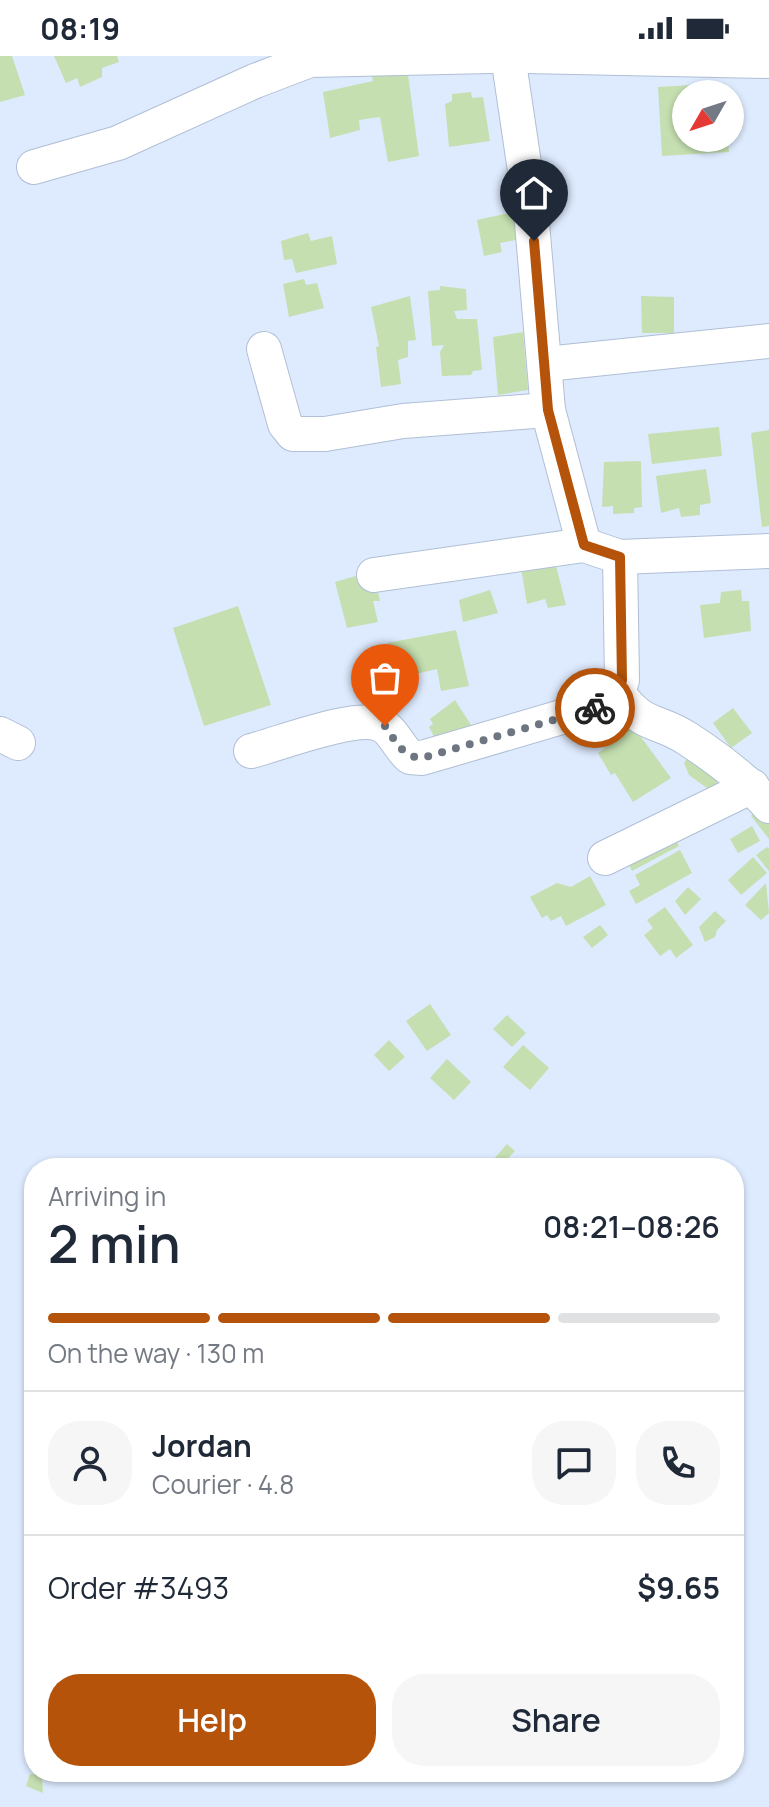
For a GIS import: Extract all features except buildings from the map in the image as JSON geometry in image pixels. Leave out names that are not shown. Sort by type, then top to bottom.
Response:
[{"type":"street","points":[[34,167],[118,143],[255,81],[310,60],[491,56]]},
{"type":"street","points":[[508,56],[531,211],[548,410],[584,545]]},
{"type":"street","points":[[526,56],[769,61]]},
{"type":"street","points":[[546,364],[769,341]]},
{"type":"street","points":[[264,349],[285,424],[293,434],[325,434],[403,421],[548,410]]},
{"type":"street","points":[[374,575],[584,545],[620,557],[769,551]]},
{"type":"street","points":[[251,751],[354,723],[372,722],[385,726],[410,757],[422,758],[599,706],[618,693],[624,668],[620,557]]},
{"type":"street","points":[[618,693],[634,715],[686,737],[761,796]]},
{"type":"street","points":[[605,858],[761,796]]},
{"type":"way so far","points":[[385,726],[403,752],[410,757],[422,758],[595,708]]},
{"type":"route","points":[[534,241],[548,410],[584,545],[620,557],[624,668],[618,693],[595,708]]}]
